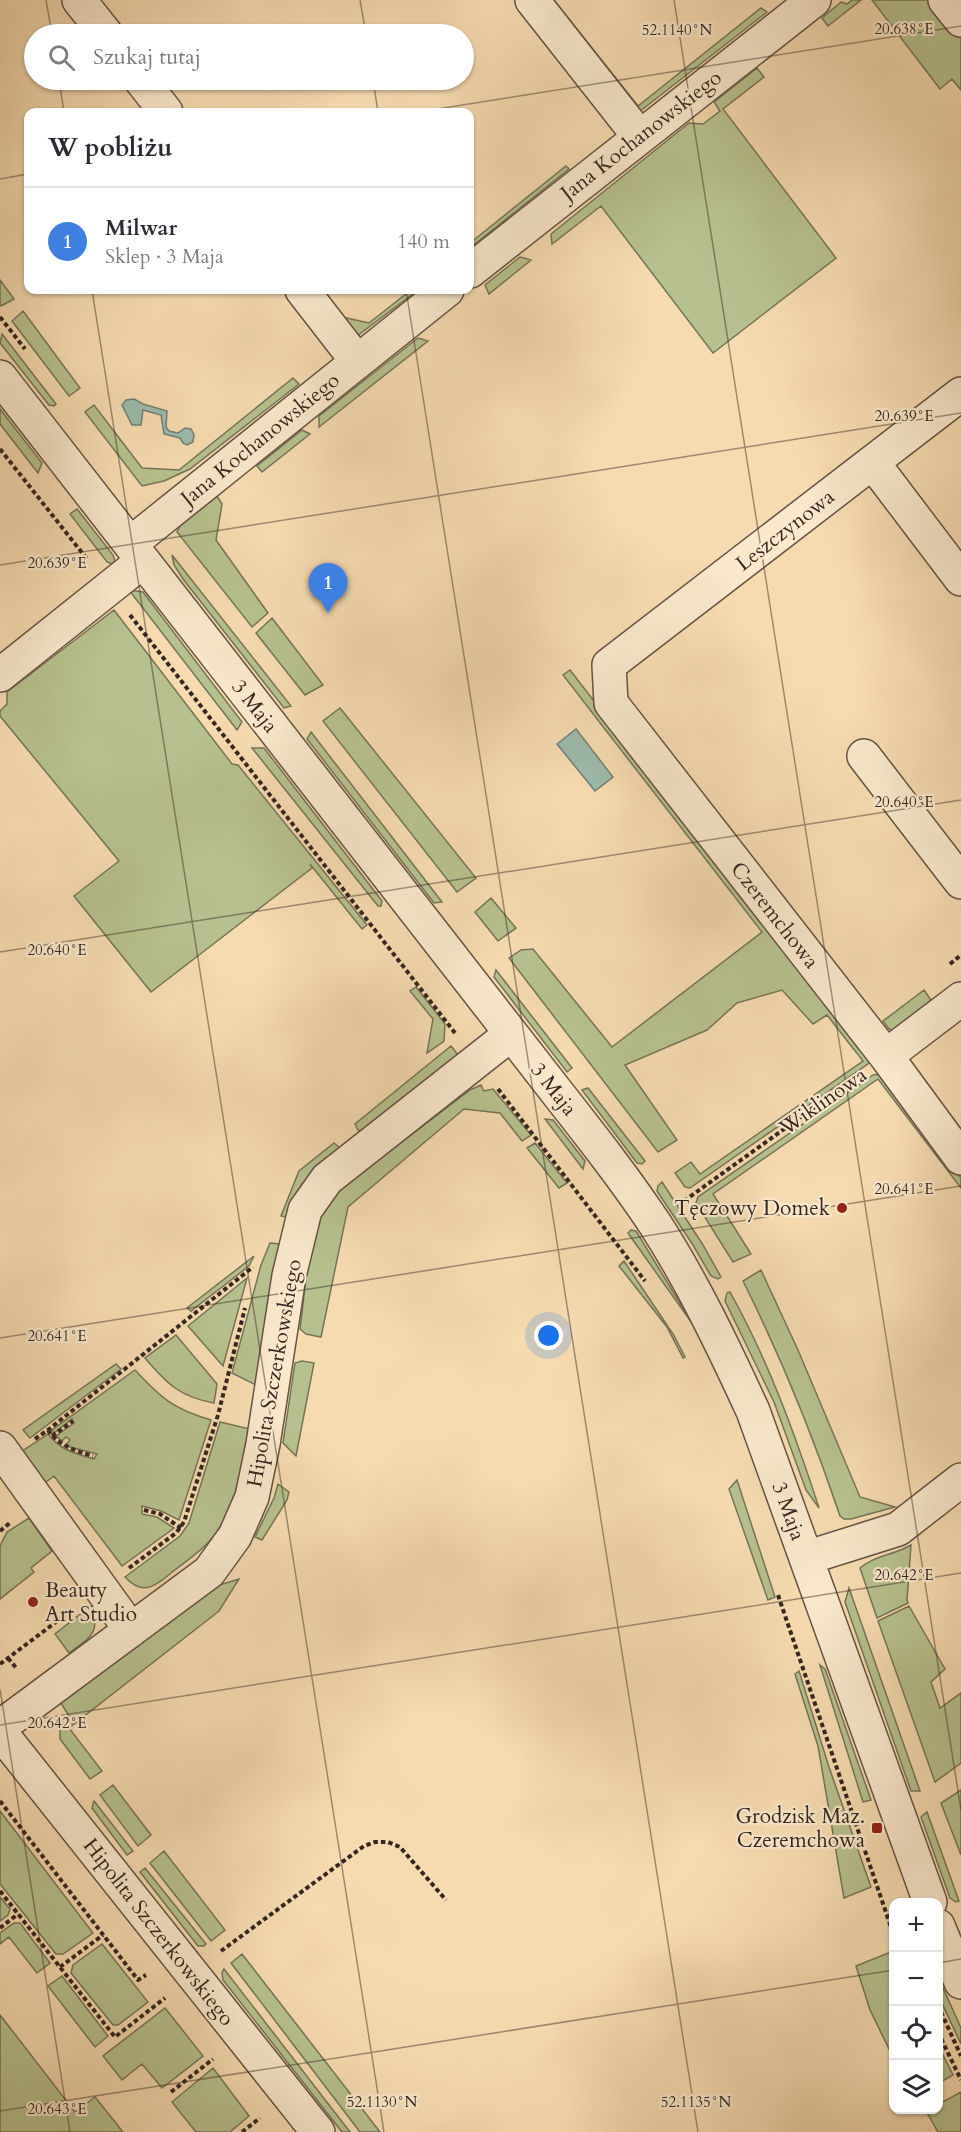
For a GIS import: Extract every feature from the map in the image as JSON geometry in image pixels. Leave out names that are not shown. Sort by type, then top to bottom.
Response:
[{"type":"street","points":[[79,0],[98,24]]},
{"type":"street","points":[[532,0],[639,136]]},
{"type":"street","points":[[945,0],[961,20]]},
{"type":"street","name":"Jana Kochanowskiego","points":[[474,268],[810,1]]},
{"type":"street","points":[[149,90],[163,108]]},
{"type":"street","points":[[305,294],[357,361]]},
{"type":"street","name":"Jana Kochanowskiego","points":[[0,675],[110,588],[137,553],[357,361],[442,294]]},
{"type":"street","name":"3 Maja","points":[[0,377],[617,1171],[656,1226],[728,1354],[753,1412],[929,1898]]},
{"type":"street","name":"Leszczynowa","points":[[609,666],[961,394]]},
{"type":"street","points":[[873,463],[961,579]]},
{"type":"street","name":"Czeremchowa","points":[[609,666],[611,703],[886,1056],[961,1158]]},
{"type":"street","points":[[864,756],[961,882]]},
{"type":"street","name":"Wiklinowa","points":[[886,1056],[961,999]]},
{"type":"street","name":"Hipolita Szczerkowskiego","points":[[0,1727],[209,1572],[235,1536],[252,1497],[263,1444],[289,1276],[305,1210],[327,1179],[511,1034]]},
{"type":"street","points":[[3,1452],[131,1630]]},
{"type":"street","points":[[806,1558],[898,1529],[961,1480]]},
{"type":"street","name":"Hipolita Szczerkowskiego","points":[[0,1732],[318,2132]]},
{"type":"street","points":[[943,1936],[961,1982]]},
{"type":"path","points":[[0,449],[457,1035],[450,1041]]},
{"type":"path","name":"Wiklinowa","points":[[684,1200],[886,1056]]},
{"type":"path","points":[[492,1081],[646,1283]]},
{"type":"path","points":[[3,1452],[48,1430],[257,1264],[254,1274]]},
{"type":"path","points":[[0,1664],[181,1528],[218,1415],[246,1305]]},
{"type":"path","points":[[52,1436],[73,1422]]},
{"type":"path","points":[[48,1430],[67,1448],[93,1456]]},
{"type":"path","points":[[144,1510],[160,1514],[181,1528]]},
{"type":"path","points":[[777,1592],[889,1923]]},
{"type":"path","points":[[0,1801],[138,1980]]},
{"type":"path","points":[[191,1973],[276,1908],[364,1846],[375,1842],[388,1842],[400,1846],[446,1900]]},
{"type":"path","points":[[0,1892],[115,2037],[165,1998]]},
{"type":"path","points":[[0,1928],[18,1914]]},
{"type":"path","points":[[60,1967],[103,1935]]},
{"type":"path","points":[[943,2015],[961,2056]]},
{"type":"path","points":[[943,2041],[961,2079]]},
{"type":"path","points":[[171,2092],[213,2059]]},
{"type":"path","points":[[242,2132],[260,2118]]},
{"type":"green space","points":[[546,0],[554,0],[638,106],[761,8],[767,12],[639,112]]},
{"type":"green space","points":[[852,0],[861,0],[828,26],[822,18],[841,2],[847,4]]},
{"type":"green space","points":[[872,0],[932,0],[961,37],[961,90],[952,79],[940,89]]},
{"type":"green space","points":[[757,68],[764,77],[723,109],[836,258],[713,353],[601,206],[552,244],[551,234],[689,123],[703,124],[720,111],[714,102]]},
{"type":"green space","points":[[566,166],[569,169],[474,245],[474,240]]},
{"type":"green space","points":[[520,257],[531,260],[489,294],[485,285]]},
{"type":"green space","points":[[0,280],[14,299],[1,306],[0,305]]},
{"type":"green space","points":[[406,294],[413,294],[357,336],[342,317],[369,323]]},
{"type":"green space","points":[[23,311],[80,388],[69,396],[12,321]]},
{"type":"green space","points":[[2,334],[56,404],[54,406],[49,405],[0,343]]},
{"type":"green space","points":[[418,338],[428,341],[319,427],[319,416]]},
{"type":"green space","points":[[293,378],[299,384],[190,469],[164,481],[142,486],[85,412],[94,405],[142,468],[179,470]]},
{"type":"green space","points":[[0,409],[42,463],[38,473],[0,424]]},
{"type":"green space","points":[[302,430],[310,434],[262,472],[257,466]]},
{"type":"green space","points":[[217,496],[222,504],[216,540],[268,613],[252,627],[177,532],[180,526]]},
{"type":"green space","points":[[77,509],[113,555],[115,561],[112,564],[107,562],[70,514]]},
{"type":"green space","points":[[172,555],[291,706],[284,708],[183,579],[174,565]]},
{"type":"green space","points":[[129,590],[143,592],[242,722],[237,730]]},
{"type":"green space","points":[[114,610],[232,764],[238,765],[367,925],[362,929],[310,864],[312,868],[151,992],[74,896],[119,861],[0,716],[0,711],[7,704],[7,692]]},
{"type":"green space","points":[[272,618],[323,685],[305,695],[256,633]]},
{"type":"green space","points":[[570,670],[872,1061],[690,1188],[685,1187],[675,1173],[691,1162],[700,1174],[863,1061],[827,1015],[813,1024],[782,990],[737,1003],[707,1030],[625,1065],[677,1140],[658,1152],[509,958],[521,950],[533,949],[612,1047],[762,932],[563,675]]},
{"type":"green space","points":[[340,708],[476,878],[457,892],[323,721]]},
{"type":"green space","points":[[311,732],[442,902],[434,903],[307,739]]},
{"type":"green space","points":[[252,748],[264,748],[382,901],[381,906],[378,906]]},
{"type":"green space","points":[[491,898],[516,928],[498,941],[475,912]]},
{"type":"green space","points":[[496,970],[572,1068],[567,1072],[494,977]]},
{"type":"green space","points":[[416,987],[445,1024],[444,1041],[427,1053],[433,1019],[410,991]]},
{"type":"green space","points":[[924,990],[935,1006],[897,1032],[889,1029],[883,1021]]},
{"type":"green space","points":[[451,1046],[458,1055],[364,1131],[358,1130],[355,1124]]},
{"type":"green space","points":[[881,1074],[961,1178],[961,1188],[878,1079],[713,1194],[751,1254],[733,1262],[696,1203],[698,1197],[873,1075]]},
{"type":"green space","points":[[481,1085],[484,1091],[493,1089],[531,1135],[522,1141],[500,1113],[464,1109],[348,1207],[321,1337],[306,1334],[300,1329],[308,1261],[318,1222],[327,1205],[339,1190],[470,1090]]},
{"type":"green space","points":[[588,1088],[645,1161],[642,1164],[637,1163],[582,1090]]},
{"type":"green space","points":[[545,1119],[553,1120],[585,1161],[583,1169]]},
{"type":"green space","points":[[334,1143],[339,1147],[339,1151],[302,1184],[286,1217],[281,1216],[299,1171]]},
{"type":"green space","points":[[535,1143],[567,1183],[559,1188],[527,1148]]},
{"type":"green space","points":[[662,1182],[703,1245],[721,1277],[718,1279],[711,1276],[657,1191]]},
{"type":"green space","points":[[631,1230],[636,1231],[694,1326],[628,1233]]},
{"type":"green space","points":[[270,1243],[280,1244],[256,1385],[232,1373],[261,1265]]},
{"type":"green space","points":[[254,1256],[249,1266],[191,1311],[187,1308]]},
{"type":"green space","points":[[624,1261],[673,1334],[685,1357],[683,1358],[667,1327],[619,1266]]},
{"type":"green space","points":[[761,1270],[798,1350],[860,1497],[895,1507],[851,1519],[844,1519],[840,1516],[796,1397],[743,1281]]},
{"type":"green space","points":[[247,1278],[223,1366],[188,1326]]},
{"type":"green space","points":[[730,1292],[757,1344],[780,1398],[819,1508],[806,1490],[774,1402],[725,1301],[727,1293]]},
{"type":"green space","points":[[176,1335],[217,1384],[214,1403],[192,1397],[175,1388],[145,1358]]},
{"type":"green space","points":[[302,1361],[314,1363],[296,1456],[283,1443],[295,1363]]},
{"type":"green space","points":[[116,1364],[121,1369],[30,1438],[23,1430]]},
{"type":"green space","points":[[135,1370],[152,1388],[177,1407],[211,1420],[179,1520],[161,1511],[142,1506],[142,1514],[157,1517],[174,1528],[122,1566],[54,1476],[42,1485],[18,1454],[48,1434],[63,1448],[94,1459],[97,1454],[70,1447],[67,1444],[70,1440],[66,1437],[62,1441],[56,1436],[74,1423],[72,1419],[54,1433],[52,1430]]},
{"type":"green space","points":[[220,1422],[250,1429],[238,1483],[223,1521],[206,1544],[165,1578],[154,1585],[143,1588],[131,1583],[125,1577],[180,1536],[189,1523]]},
{"type":"green space","points":[[737,1480],[775,1597],[768,1600],[729,1489]]},
{"type":"green space","points":[[278,1484],[289,1492],[287,1500],[262,1540],[255,1537],[274,1498]]},
{"type":"green space","points":[[29,1518],[52,1551],[31,1568],[34,1572],[0,1599],[0,1546],[7,1532]]},
{"type":"green space","points":[[911,1545],[908,1603],[877,1618],[860,1568],[872,1560]]},
{"type":"green space","points":[[239,1579],[219,1611],[69,1728],[102,1771],[90,1779],[60,1739],[60,1725],[69,1716],[59,1700],[206,1589]]},
{"type":"green space","points":[[849,1588],[920,1791],[911,1791],[845,1602]]},
{"type":"green space","points":[[92,1605],[95,1622],[92,1634],[69,1653],[55,1634]]},
{"type":"green space","points":[[909,1606],[945,1669],[931,1682],[940,1708],[961,1693],[961,1763],[935,1782],[878,1621]]},
{"type":"green space","points":[[820,1665],[825,1669],[871,1800],[863,1802]]},
{"type":"green space","points":[[799,1671],[829,1767],[871,1887],[844,1898],[818,1746],[795,1674]]},
{"type":"green space","points":[[113,1785],[151,1835],[138,1846],[100,1795]]},
{"type":"green space","points":[[961,1790],[961,1855],[941,1803]]},
{"type":"green space","points":[[94,1801],[133,1851],[127,1855],[92,1808]]},
{"type":"green space","points":[[0,1811],[93,1933],[63,1954],[56,1954],[0,1884]]},
{"type":"green space","points":[[927,1812],[959,1901],[956,1902],[950,1898],[921,1817]]},
{"type":"green space","points":[[164,1851],[225,1930],[211,1941],[150,1863]]},
{"type":"green space","points":[[145,1868],[206,1944],[204,1946],[198,1946],[140,1872]]},
{"type":"green space","points":[[0,1897],[10,1909],[8,1915],[0,1921]]},
{"type":"green space","points":[[14,1923],[20,1923],[50,1963],[37,1973],[9,1937],[0,1944],[0,1933]]},
{"type":"green space","points":[[102,1944],[148,2002],[118,2025],[113,2025],[71,1973],[73,1965]]},
{"type":"green space","points":[[889,1953],[889,2049],[870,2010],[856,1966]]},
{"type":"green space","points":[[242,1954],[380,2132],[360,2132],[231,1963]]},
{"type":"green space","points":[[224,1969],[350,2132],[342,2132],[223,1980]]},
{"type":"green space","points":[[62,1976],[108,2036],[95,2047],[48,1986]]},
{"type":"green space","points":[[943,1988],[961,2028],[961,2044],[943,2006]]},
{"type":"green space","points":[[165,2008],[203,2056],[162,2088],[142,2064],[122,2080],[103,2056]]},
{"type":"green space","points":[[0,2015],[75,2112],[95,2097],[123,2132],[0,2132]]},
{"type":"green space","points":[[943,2055],[953,2075],[943,2081]]},
{"type":"green space","points":[[213,2068],[249,2116],[230,2132],[196,2132],[172,2102]]},
{"type":"green space","points":[[961,2092],[961,2132],[938,2132],[928,2114],[943,2114],[943,2102]]},
{"type":"shaded area","points":[[134,399],[167,411],[166,427],[169,431],[178,433],[185,428],[191,429],[194,435],[193,442],[187,445],[180,438],[164,434],[161,415],[143,410],[141,425],[132,425],[122,405],[126,400]]},
{"type":"shaded area","points":[[576,729],[613,777],[595,791],[557,744]]},
{"type":"place","name":"Milwar","points":[[328,613]]},
{"type":"place","name":"Tęczowy Domek","points":[[842,1208]]},
{"type":"place","name":"Beauty Art Studio","points":[[33,1602]]},
{"type":"place","name":"Grodzisk Maz. Czeremchowa","points":[[877,1828]]}]
